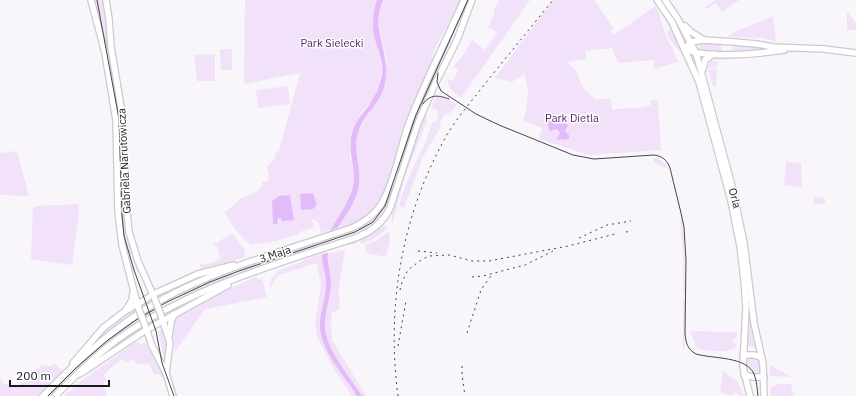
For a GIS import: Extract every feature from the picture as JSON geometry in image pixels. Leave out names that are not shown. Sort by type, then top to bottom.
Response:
[{"type":"street","name":"Gabriela Narutowicza","points":[[91,0],[105,53],[116,120],[119,228],[122,245],[133,288],[146,329],[166,373],[173,396]]},
{"type":"street","name":"Gabriela Narutowicza","points":[[106,0],[124,119],[127,221],[132,244],[147,283],[154,296],[169,338]]},
{"type":"street","name":"3 Maja","points":[[43,396],[108,336],[142,312],[182,289],[242,265],[341,232],[367,220],[376,211],[388,190],[411,118],[464,0]]},
{"type":"street","name":"3 Maja","points":[[55,396],[102,352],[138,326],[184,300],[244,276],[368,232],[378,224],[387,214],[418,123],[428,98],[457,40],[472,0]]},
{"type":"street","name":"Orla","points":[[657,0],[672,22],[699,82],[705,99],[731,200],[742,255],[746,299],[743,367],[750,396]]},
{"type":"street","points":[[667,2],[678,19],[691,32],[704,40]]},
{"type":"street","name":"Orla","points":[[678,19],[691,42],[702,71],[739,213],[752,311],[762,358],[764,396]]},
{"type":"street","points":[[799,48],[754,54],[734,54],[720,51],[696,53],[685,49],[691,42],[704,40],[757,44],[773,47],[799,48],[824,49],[856,52]]},
{"type":"street","points":[[720,42],[720,51]]},
{"type":"street","points":[[734,42],[731,49],[734,54]]},
{"type":"street","points":[[702,71],[705,60],[720,51]]},
{"type":"street","points":[[437,58],[446,62]]},
{"type":"street","points":[[62,377],[92,338],[113,319],[124,312],[166,288],[209,270],[242,265],[239,273],[244,276],[162,319],[72,380]]},
{"type":"street","points":[[147,283],[156,288],[166,288]]},
{"type":"street","points":[[124,312],[132,300],[133,288]]},
{"type":"street","points":[[166,373],[170,348],[169,338],[171,322],[174,314]]},
{"type":"street","points":[[134,338],[145,338],[150,340]]},
{"type":"street","points":[[743,355],[755,355],[762,358]]},
{"type":"street","points":[[744,375],[754,378],[764,377]]},
{"type":"green space","points":[[93,0],[103,0],[121,118],[124,196],[140,271],[137,272],[131,254],[129,255],[134,273],[132,274],[126,254],[121,221],[119,135]]},
{"type":"green space","name":"Park Sielecki","points":[[245,0],[377,0],[373,24],[382,68],[377,92],[361,113],[350,143],[350,156],[355,176],[352,191],[348,202],[330,230],[321,233],[319,223],[313,219],[312,221],[314,228],[276,241],[251,245],[236,230],[224,212],[241,198],[255,193],[262,186],[262,182],[269,180],[267,169],[268,165],[274,160],[276,152],[279,151],[300,73],[244,84]]},
{"type":"green space","name":"Park Sielecki","points":[[383,0],[462,0],[435,49],[432,57],[433,60],[403,135],[388,184],[381,201],[368,217],[347,228],[343,226],[337,228],[353,203],[358,190],[359,174],[355,153],[358,132],[368,114],[381,96],[387,62],[379,29],[379,17]]},
{"type":"green space","points":[[499,0],[530,0],[461,98],[450,89],[447,79],[453,81],[458,70],[453,67],[463,55],[472,40],[485,50],[497,32],[488,27],[495,12],[493,11]]},
{"type":"green space","name":"Park Dietla","points":[[553,0],[594,0],[614,29],[611,32],[614,35],[655,6],[659,12],[665,33],[678,62],[654,69],[654,60],[619,63],[612,48],[585,51],[586,59],[568,62],[577,72],[585,90],[595,99],[611,99],[612,109],[638,108],[651,105],[650,101],[658,100],[661,150],[589,155],[539,139],[542,128],[523,121],[528,92],[524,74],[512,82],[495,78]]},
{"type":"green space","points":[[715,0],[739,0],[722,12],[716,3],[707,9],[705,7]]},
{"type":"green space","points":[[661,11],[667,19],[685,57],[667,34],[670,29]]},
{"type":"green space","points":[[847,11],[856,23],[856,30],[847,30]]},
{"type":"green space","points":[[773,16],[776,42],[763,38],[728,37],[730,34]]},
{"type":"green space","points":[[447,39],[454,42],[445,60],[439,56]]},
{"type":"green space","points":[[697,42],[720,44],[722,48],[720,52],[701,51]]},
{"type":"green space","points":[[734,45],[771,48],[771,50],[735,52],[732,49]]},
{"type":"green space","points":[[220,49],[232,49],[232,70],[221,70]]},
{"type":"green space","points":[[801,51],[718,60],[711,59],[709,61],[707,60],[710,57]]},
{"type":"green space","points":[[215,54],[215,81],[197,81],[194,55]]},
{"type":"green space","points":[[440,61],[443,63],[417,118],[415,115],[437,62]]},
{"type":"green space","points":[[710,61],[718,61],[717,68],[708,68]]},
{"type":"green space","points":[[708,69],[717,69],[716,86],[713,86]]},
{"type":"green space","points":[[288,86],[290,104],[258,108],[256,90]]},
{"type":"green space","points":[[436,97],[443,98],[457,104],[450,113],[444,115],[441,120],[440,128],[423,157],[404,208],[399,206],[404,190],[433,121],[436,122],[439,114],[437,113],[438,110],[431,108]]},
{"type":"green space","points":[[424,113],[426,114],[427,121],[402,180]]},
{"type":"green space","points":[[413,120],[416,124],[387,211],[375,225],[354,236],[354,234],[359,233],[358,230],[353,232],[352,230],[377,213]]},
{"type":"green space","points":[[17,151],[29,196],[0,195],[0,153]]},
{"type":"green space","points":[[653,158],[662,161],[668,169],[653,162]]},
{"type":"green space","points":[[786,162],[801,163],[802,187],[784,185]]},
{"type":"green space","points":[[403,184],[392,226],[395,197]]},
{"type":"green space","points":[[814,197],[825,198],[825,204],[814,204]]},
{"type":"green space","points":[[79,204],[72,265],[31,259],[33,208],[36,206]]},
{"type":"green space","points":[[680,217],[682,222],[685,253],[685,293],[683,295],[683,256]]},
{"type":"green space","points":[[381,225],[388,228],[374,239],[361,244],[359,240],[356,241],[357,244],[347,245],[346,243]]},
{"type":"green space","points":[[389,231],[390,240],[386,257],[367,253],[364,245],[376,241]]},
{"type":"green space","points":[[233,234],[245,250],[244,258],[201,269],[200,264],[203,263],[204,265],[214,262],[220,258],[217,246],[214,246],[214,244]]},
{"type":"green space","points":[[315,242],[317,248],[260,267],[258,262],[254,263]]},
{"type":"green space","points":[[345,250],[338,293],[340,295],[339,310],[332,312],[332,340],[366,396],[352,396],[332,366],[318,339],[315,324],[321,286],[317,263],[277,276],[270,289],[272,277],[278,271],[315,256]]},
{"type":"green space","points":[[256,264],[258,268],[242,274],[240,268]]},
{"type":"green space","points":[[230,267],[159,299],[157,295],[195,278]]},
{"type":"green space","points":[[230,271],[234,277],[185,297],[183,291]]},
{"type":"green space","points":[[255,277],[260,280],[262,278],[267,297],[205,309],[175,352],[173,331],[176,318],[212,297]]},
{"type":"green space","points":[[219,287],[168,315],[165,316],[164,312]]},
{"type":"green space","points":[[683,298],[685,301],[685,346],[683,351]]},
{"type":"green space","points":[[749,304],[758,349],[746,345]]},
{"type":"green space","points":[[155,305],[157,312],[145,319],[53,396],[46,396],[75,367],[127,323]]},
{"type":"green space","points":[[135,308],[136,313],[75,362],[95,339],[110,325]]},
{"type":"green space","points":[[141,326],[142,330],[86,368],[105,352]]},
{"type":"green space","points":[[163,328],[168,347],[165,364],[158,331]]},
{"type":"green space","points":[[690,331],[737,332],[737,338],[733,339],[733,343],[737,343],[732,350],[727,351],[699,349],[696,347]]},
{"type":"green space","points":[[136,342],[142,344],[144,342],[146,344],[164,377],[161,377],[159,374],[154,375],[149,363],[138,365],[132,359],[126,363],[123,359],[116,363],[104,375],[107,382],[102,383],[107,396],[64,396],[77,384]]},
{"type":"green space","points":[[753,357],[759,360],[761,370],[755,375],[752,369],[745,363]]},
{"type":"green space","points":[[55,364],[62,371],[38,396],[0,396],[0,378],[4,384],[18,386],[42,365],[49,366]]},
{"type":"green space","points":[[770,365],[790,376],[790,377],[770,376]]},
{"type":"green space","points":[[723,371],[737,381],[744,396],[739,396],[739,394],[734,393],[733,396],[720,392]]},
{"type":"green space","points":[[777,384],[791,384],[793,394],[796,396],[770,396],[771,387]]},
{"type":"shaded area","points":[[377,0],[383,0],[378,22],[386,63],[385,83],[380,97],[360,126],[356,140],[359,175],[358,190],[353,203],[334,234],[328,252],[331,282],[325,330],[332,350],[362,396],[357,396],[334,363],[321,336],[320,321],[326,288],[322,253],[328,234],[347,203],[352,190],[354,175],[350,147],[353,130],[357,121],[375,95],[382,74],[381,60],[373,27]]},
{"type":"shaded area","points":[[553,118],[558,121],[562,118],[565,119],[568,125],[565,131],[569,135],[569,138],[566,140],[556,139],[560,134],[559,131],[556,129],[551,131],[549,130],[548,122]]},
{"type":"shaded area","points":[[313,193],[317,206],[316,205],[313,209],[301,210],[300,194]]},
{"type":"shaded area","points":[[290,195],[294,220],[282,221],[281,218],[278,218],[277,224],[273,224],[272,201],[279,196]]},
{"type":"pier","points":[[340,227],[333,241],[330,252],[319,255],[327,232]]},
{"type":"tram line","points":[[97,0],[119,119],[124,236],[134,270],[156,331],[162,363],[174,396]]},
{"type":"tram line","points":[[48,396],[77,367],[108,340],[136,320],[167,302],[210,282],[355,232],[373,222],[385,206],[416,115],[468,0]]},
{"type":"tram line","points":[[438,73],[437,82],[441,91],[476,114],[573,155],[594,159],[654,155],[662,157],[666,161],[670,168],[684,227],[686,260],[686,340],[691,350],[696,354],[737,361],[750,368],[755,377],[758,396]]},
{"type":"tram line","points":[[423,104],[428,98],[434,96],[449,99]]},
{"type":"railway","points":[[398,396],[394,328],[396,294],[401,260],[419,195],[432,164],[448,133],[488,80],[553,0]]},
{"type":"railway","points":[[579,238],[607,225],[631,221]]},
{"type":"railway","points":[[626,232],[632,231]]},
{"type":"railway","points":[[400,290],[408,270],[429,256],[449,255],[472,261],[489,261],[568,246],[615,234]]},
{"type":"railway","points":[[418,251],[437,253]]},
{"type":"railway","points":[[472,277],[483,276],[525,265],[553,251]]},
{"type":"railway","points":[[467,333],[481,290],[492,274]]},
{"type":"railway","points":[[398,346],[406,301]]},
{"type":"railway","points":[[462,366],[465,396]]}]
